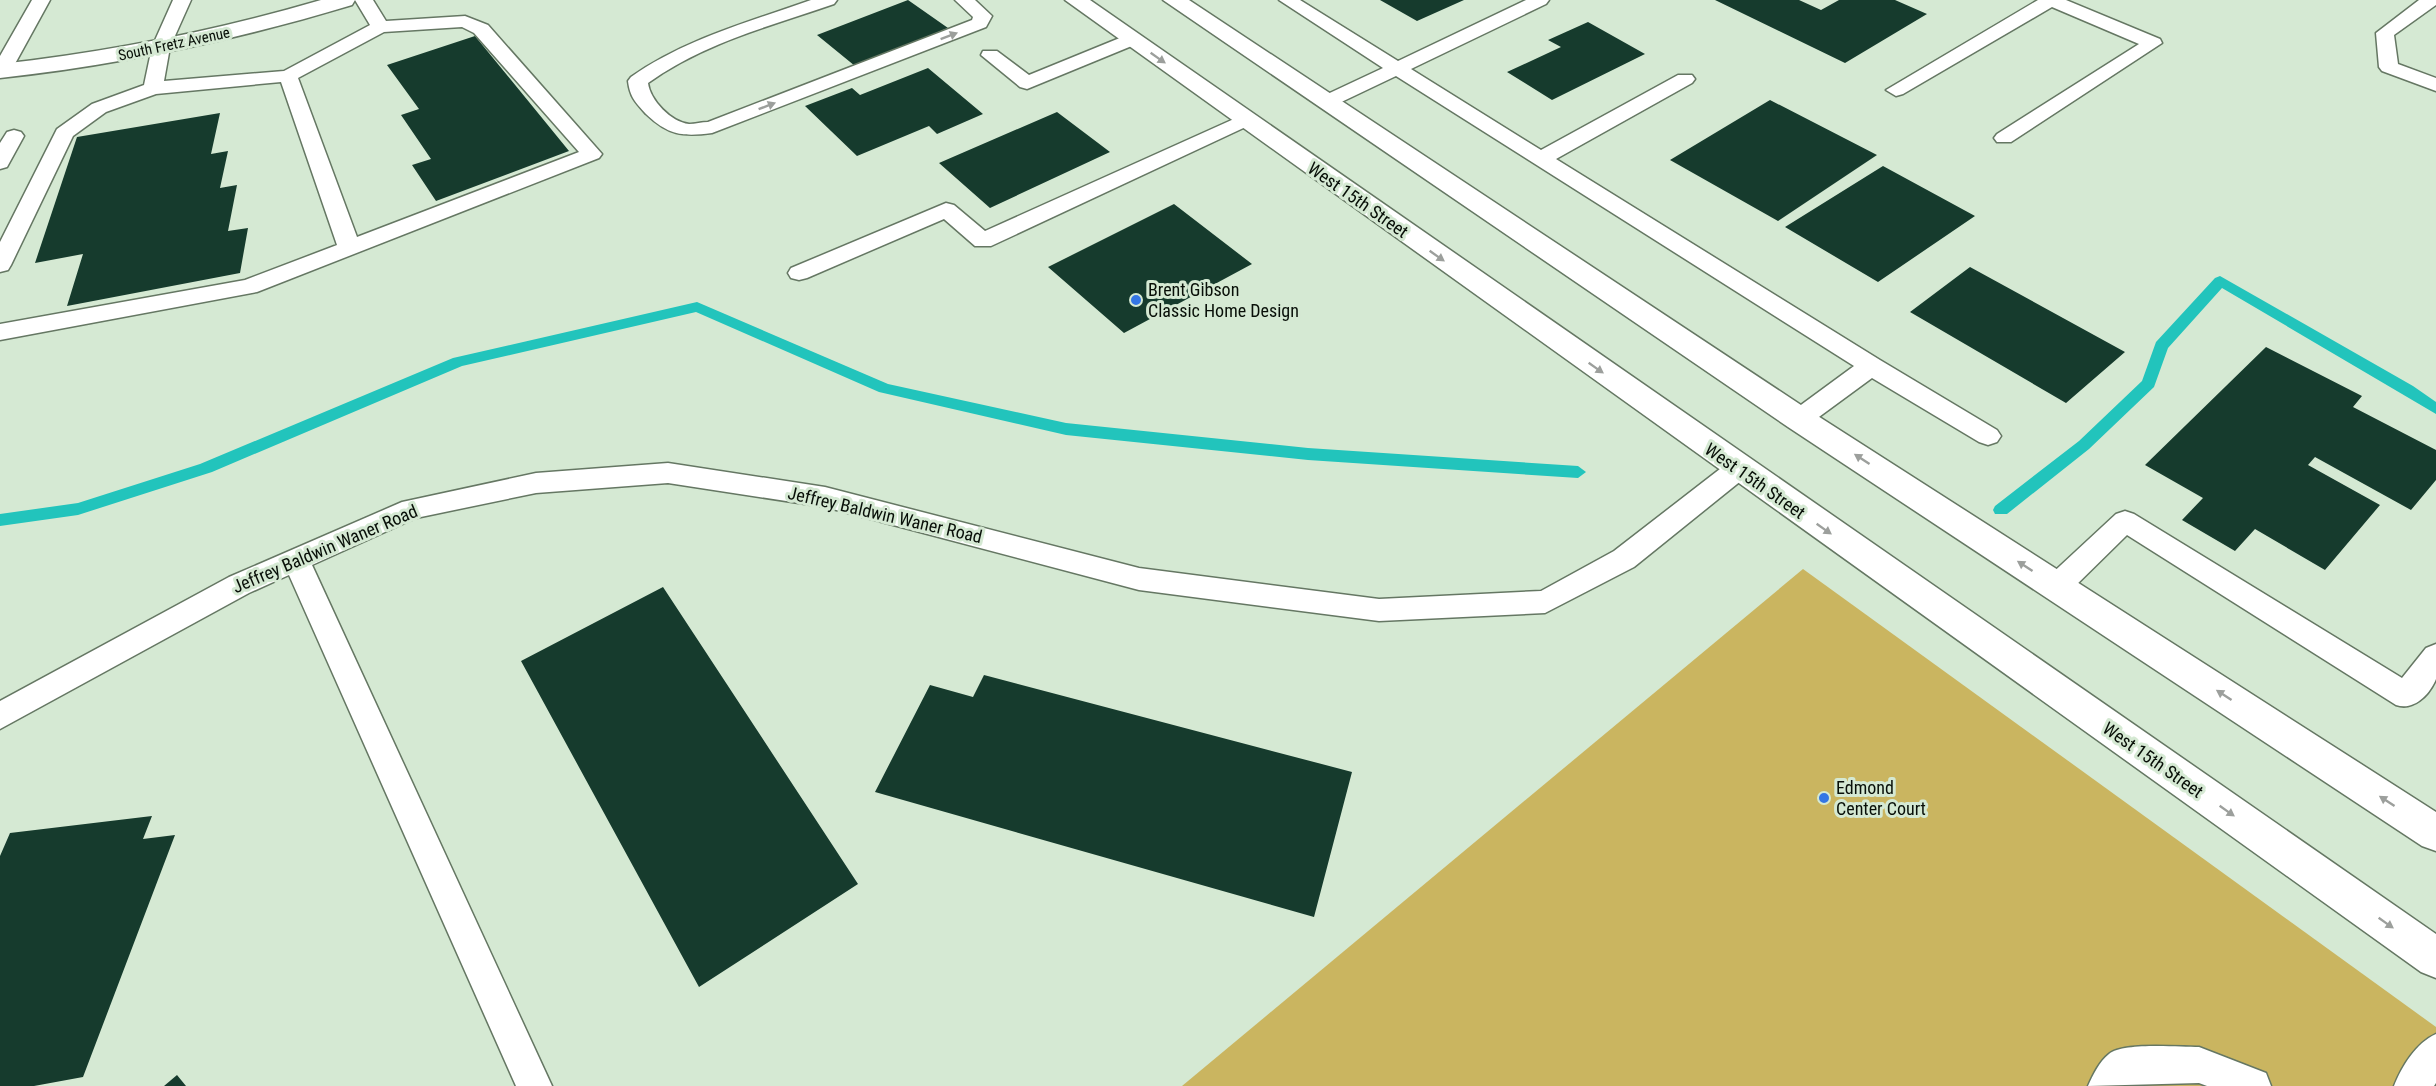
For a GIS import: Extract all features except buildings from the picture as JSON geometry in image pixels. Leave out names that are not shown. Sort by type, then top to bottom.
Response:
[{"type":"main road","name":"South Fretz Avenue","points":[[0,71],[75,63],[161,47],[272,22],[344,0]]},
{"type":"main road","name":"West 15th Street","points":[[1076,0],[1738,469],[2436,958]]},
{"type":"main road","points":[[1174,0],[1799,418],[2436,833]]},
{"type":"lane","points":[[0,71],[41,0]]},
{"type":"lane","points":[[153,88],[161,47],[182,0]]},
{"type":"lane","points":[[364,0],[380,27]]},
{"type":"lane","points":[[828,0],[681,55],[655,67],[638,81],[640,96],[669,125],[690,130],[712,127],[980,23],[983,16],[964,0]]},
{"type":"lane","points":[[1288,0],[1871,366],[1988,436]]},
{"type":"lane","points":[[1326,102],[1540,0]]},
{"type":"lane","points":[[1896,90],[2051,0],[2153,43],[2004,138]]},
{"type":"lane","points":[[2430,0],[2385,33],[2389,67],[2436,85]]},
{"type":"lane","points":[[0,265],[64,134],[99,108],[153,88],[288,76],[380,27],[465,21],[482,28],[592,154],[249,287],[0,332]]},
{"type":"lane","points":[[990,55],[1028,83],[1132,39]]},
{"type":"lane","points":[[288,76],[350,249]]},
{"type":"lane","points":[[1540,159],[1685,79]]},
{"type":"lane","points":[[799,273],[946,210],[983,241],[1245,120]]},
{"type":"lane","points":[[0,163],[14,136]]},
{"type":"lane","points":[[1799,418],[1871,366]]},
{"type":"lane","name":"Jeffrey Baldwin Waner Road","points":[[0,716],[239,585],[411,509],[536,483],[668,473],[825,497],[1139,579],[1379,610],[1545,603],[1624,559],[1738,469]]},
{"type":"lane","points":[[2057,586],[2125,521],[2406,696],[2436,656]]},
{"type":"lane","points":[[296,560],[534,1086]]},
{"type":"lane","points":[[2412,1086],[2436,1052]]},
{"type":"lane","points":[[2106,1086],[2122,1066],[2199,1065],[2253,1086]]},
{"type":"shaded area","name":"Edmond Center Court","points":[[1803,569],[2436,1027],[2436,1086],[1182,1086]]},
{"type":"waterway","points":[[2001,510],[2084,445],[2149,383],[2161,346],[2220,281],[2408,390],[2436,409]]},
{"type":"waterway","points":[[0,520],[78,509],[206,468],[458,362],[697,307],[884,388],[1066,429],[1308,454],[1578,472]]},
{"type":"place","name":"Brent Gibson Classic Home Design","points":[[1136,300]]},
{"type":"place","name":"Edmond Center Court","points":[[1824,798]]}]
